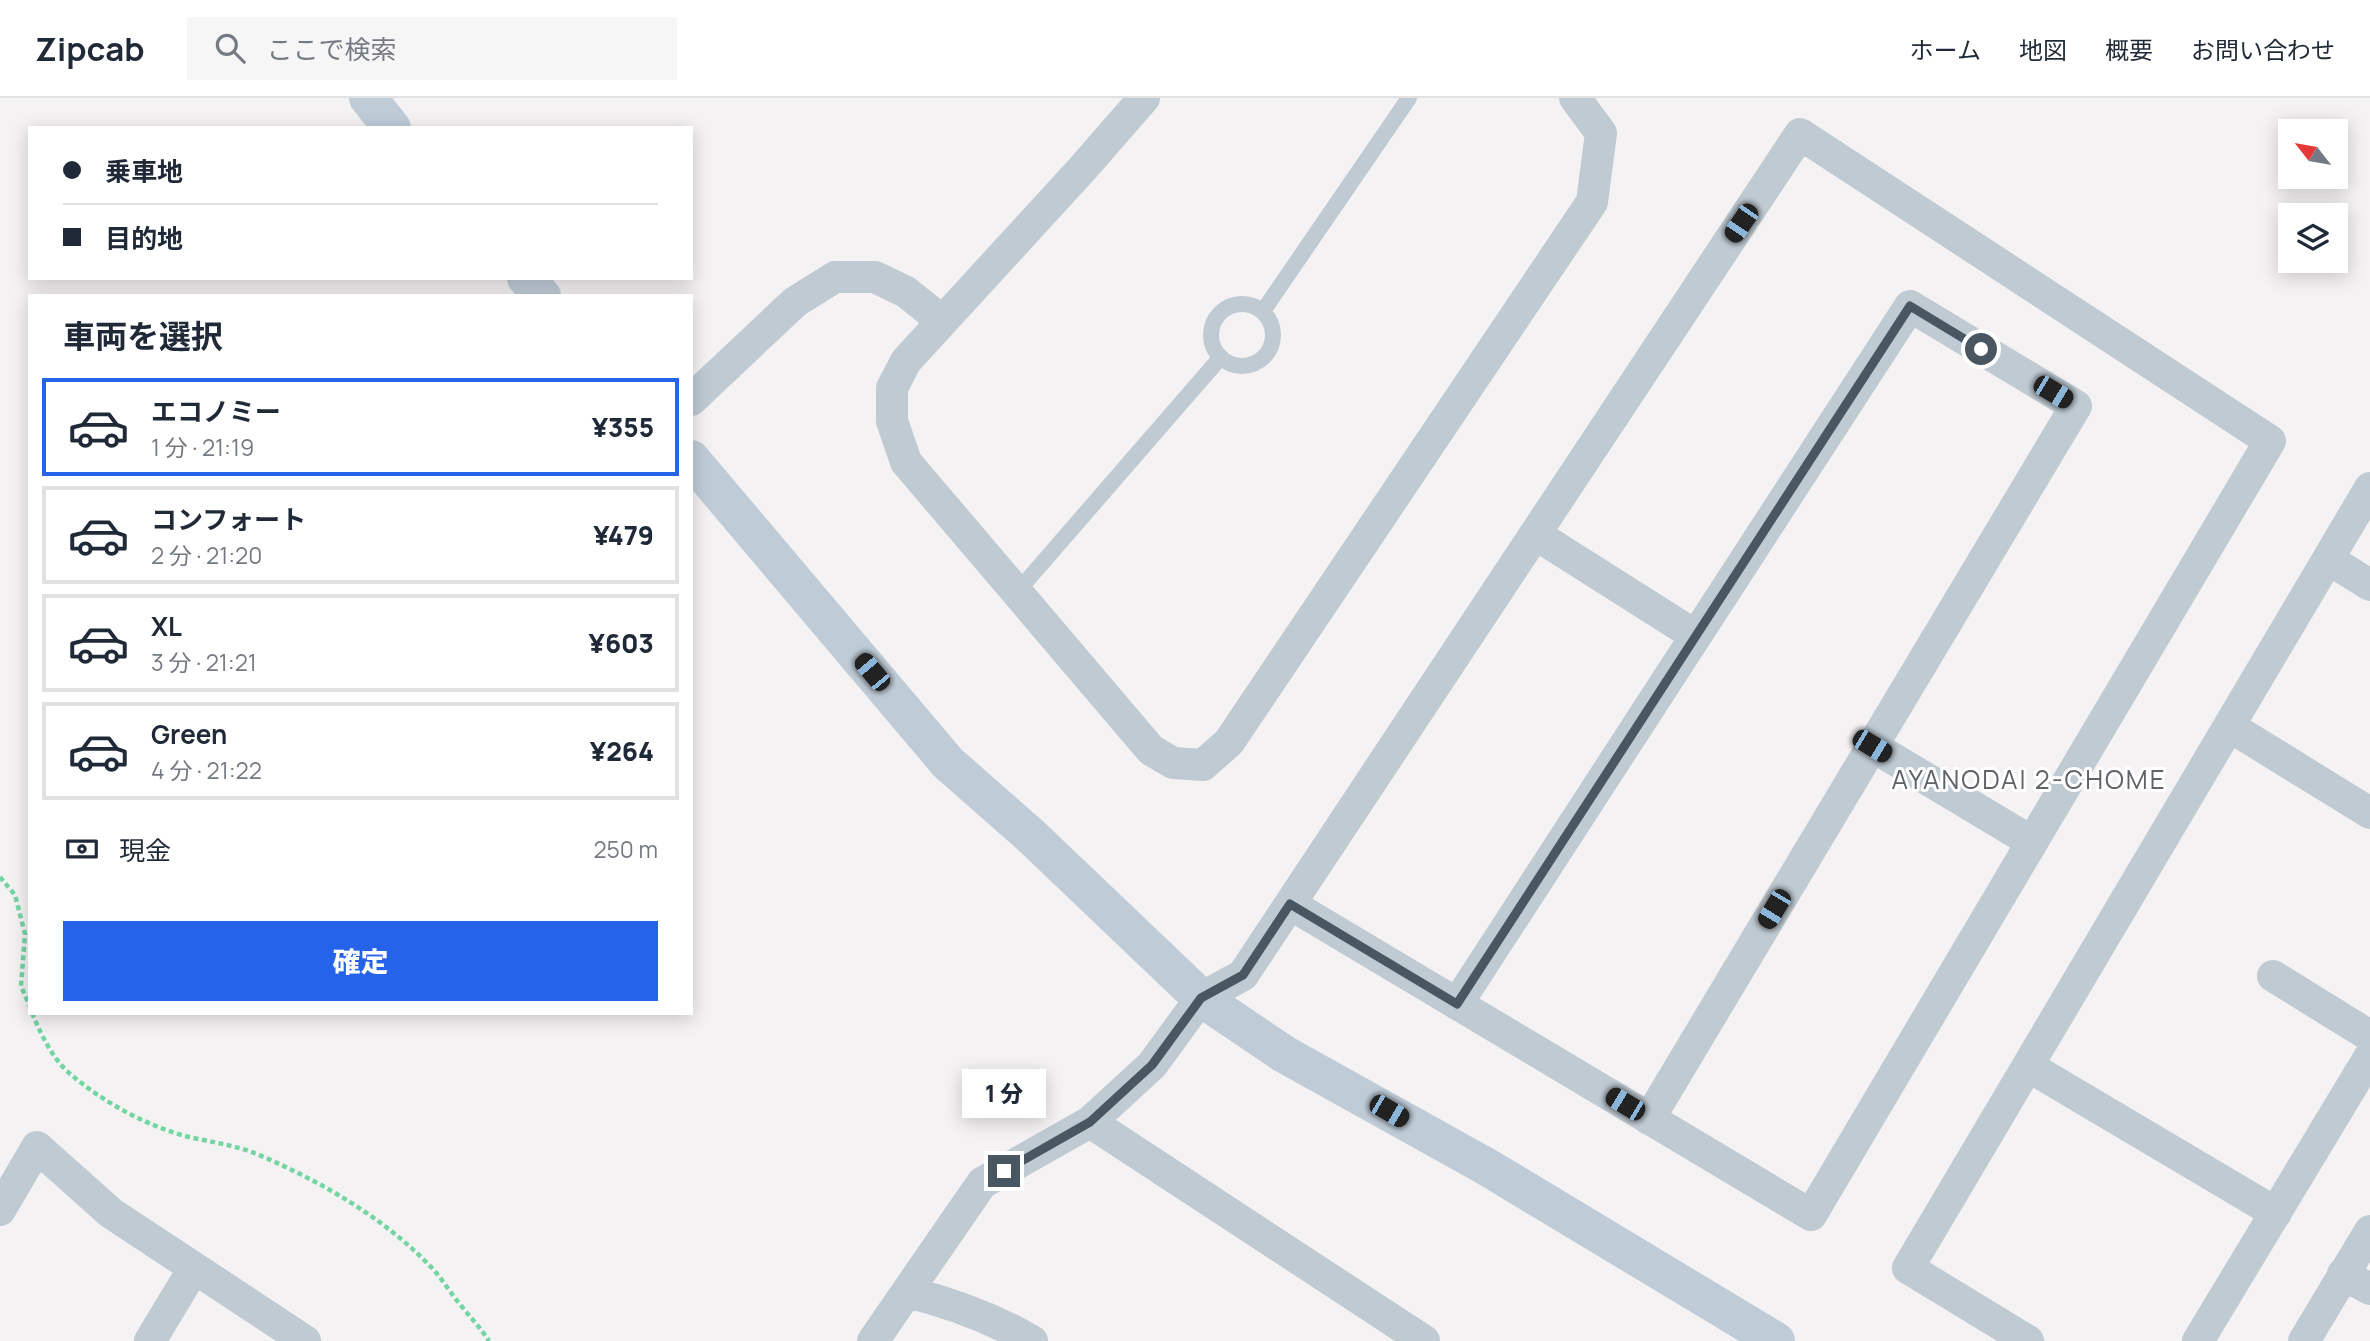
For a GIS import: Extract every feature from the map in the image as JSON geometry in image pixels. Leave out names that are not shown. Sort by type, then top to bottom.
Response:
[{"type":"street","points":[[368,98],[390,126]]},
{"type":"street","points":[[1143,98],[1083,168],[906,361],[892,388],[892,421],[906,462],[1151,750],[1173,763],[1203,765],[1229,742],[1591,202],[1601,133],[1575,98]]},
{"type":"street","points":[[873,1341],[982,1183],[1090,1122],[1152,1065],[1201,998],[1243,975],[1290,904],[1535,534],[1800,134],[2270,441],[1811,1216],[1290,904]]},
{"type":"street","points":[[693,398],[795,302],[835,277],[875,277],[906,292],[941,320]]},
{"type":"street","points":[[528,280],[540,294]]},
{"type":"street","points":[[1457,1004],[1910,306],[2076,406],[1649,1119]]},
{"type":"street","points":[[693,461],[948,763],[1030,835],[1201,998],[1284,1054],[1487,1167],[1776,1341]]},
{"type":"street","points":[[2028,1341],[1908,1268],[2370,488]]},
{"type":"street","points":[[1535,534],[1696,636]]},
{"type":"street","points":[[2328,559],[2370,585]]},
{"type":"street","points":[[2229,726],[2370,813]]},
{"type":"street","points":[[1872,746],[2032,842]]},
{"type":"street","points":[[2273,976],[2370,1036]]},
{"type":"street","points":[[2198,1341],[2370,1055]]},
{"type":"street","points":[[2028,1066],[2276,1213]]},
{"type":"street","points":[[1090,1122],[1424,1341]]},
{"type":"street","points":[[0,1210],[37,1147],[111,1213],[305,1341]]},
{"type":"street","points":[[2304,1341],[2357,1282],[2370,1231]]},
{"type":"street","points":[[150,1341],[194,1268]]},
{"type":"street","points":[[907,1292],[944,1301],[996,1320],[1032,1341]]},
{"type":"lane","points":[[1263,311],[1409,98]]},
{"type":"lane","points":[[1234,305],[1254,306],[1263,311],[1272,329],[1270,349],[1263,357],[1245,366],[1235,365],[1221,358],[1213,345],[1211,335],[1217,316],[1234,305]]},
{"type":"lane","points":[[1017,592],[1221,358]]},
{"type":"path","points":[[0,877],[15,895],[25,934],[21,986],[28,1002]]},
{"type":"path","points":[[33,1015],[44,1040],[67,1071],[109,1102],[152,1124],[187,1136],[242,1147],[306,1176],[399,1237],[431,1266],[489,1341]]},
{"type":"district","name":"AYANODAI 2-CHOME","points":[[2029,780]]},
{"type":"route","points":[[1004,1171],[1090,1122],[1152,1065],[1201,998],[1243,975],[1290,904],[1457,1004],[1910,306],[1981,349]]}]
